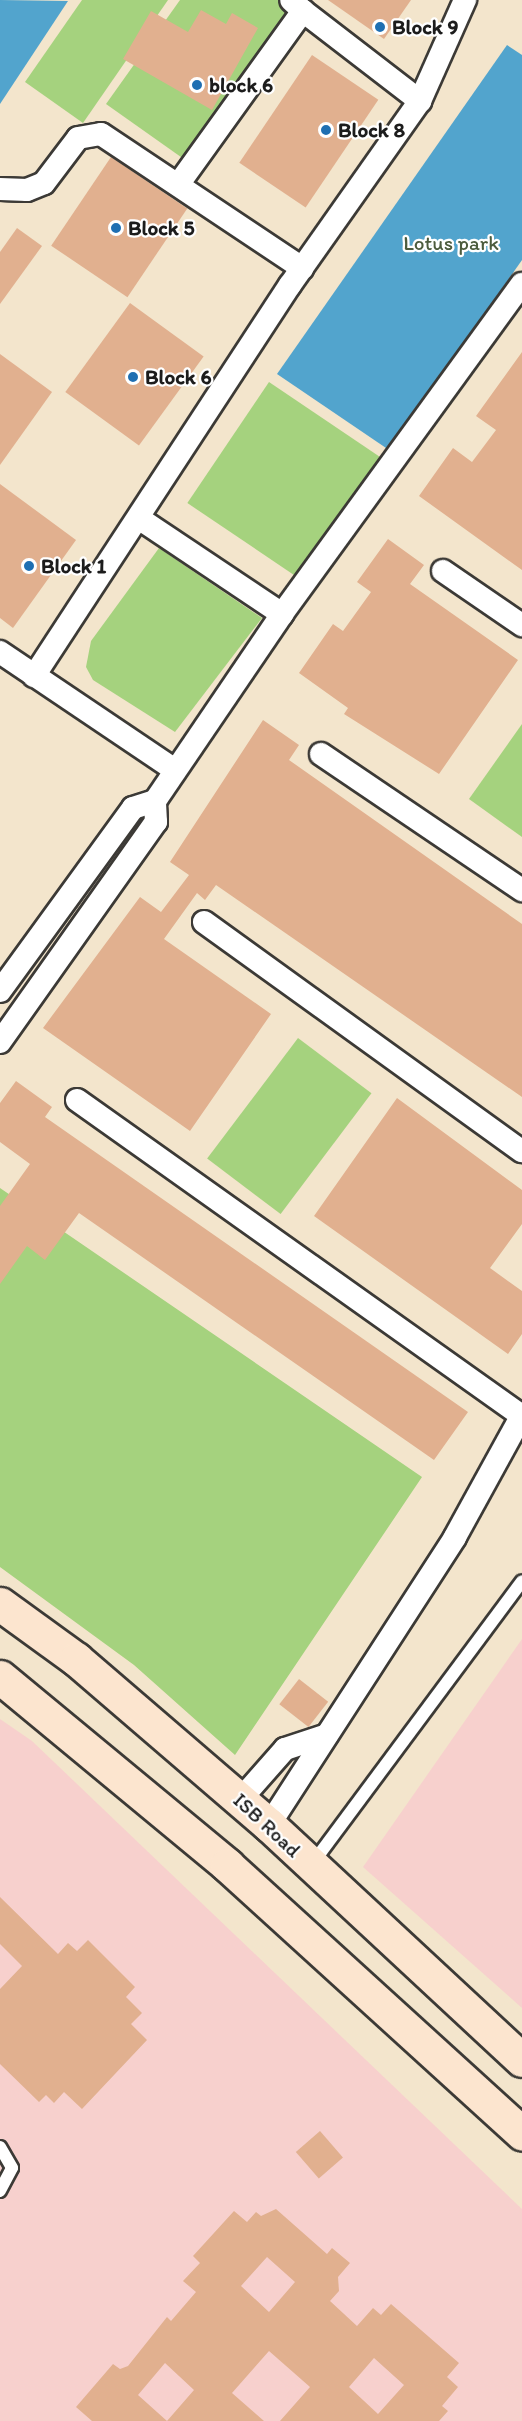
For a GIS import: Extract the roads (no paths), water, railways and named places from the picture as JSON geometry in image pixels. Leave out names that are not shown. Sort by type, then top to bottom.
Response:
[{"type":"main road","name":"ISB Road","points":[[0,1604],[76,1659],[269,1825],[522,2060]]},
{"type":"main road","points":[[0,1677],[218,1857],[522,2133]]},
{"type":"street","points":[[34,675],[140,519],[302,268],[420,101],[465,0]]},
{"type":"street","points":[[180,182],[297,5],[420,101]]},
{"type":"street","points":[[0,189],[27,190],[44,183],[78,138],[89,133],[101,134],[180,182],[302,268]]},
{"type":"street","points":[[0,1042],[156,822],[155,801],[282,614],[522,284]]},
{"type":"street","points":[[140,519],[282,614]]},
{"type":"street","points":[[443,571],[522,625]]},
{"type":"street","points":[[0,652],[175,770]]},
{"type":"street","points":[[321,754],[522,890]]},
{"type":"street","points":[[0,991],[134,808],[155,801]]},
{"type":"street","points":[[204,922],[522,1151]]},
{"type":"street","points":[[77,1100],[522,1415],[455,1537],[269,1825]]},
{"type":"street","points":[[240,1800],[285,1749],[327,1735]]},
{"type":"lane","points":[[311,1866],[522,1581]]},
{"type":"lane","points":[[0,2146],[12,2168],[0,2191]]},
{"type":"water","points":[[0,0],[68,1],[0,104]]},
{"type":"water","name":"Lotus park","points":[[507,45],[522,55],[522,260],[389,450],[277,374]]},
{"type":"place","name":"Block 9","points":[[380,27]]},
{"type":"place","name":"block 6","points":[[197,85]]},
{"type":"place","name":"Block 8","points":[[326,130]]},
{"type":"place","name":"Block 5","points":[[116,228]]},
{"type":"place","name":"Block 6","points":[[133,377]]},
{"type":"place","name":"Block 1","points":[[29,566]]}]
